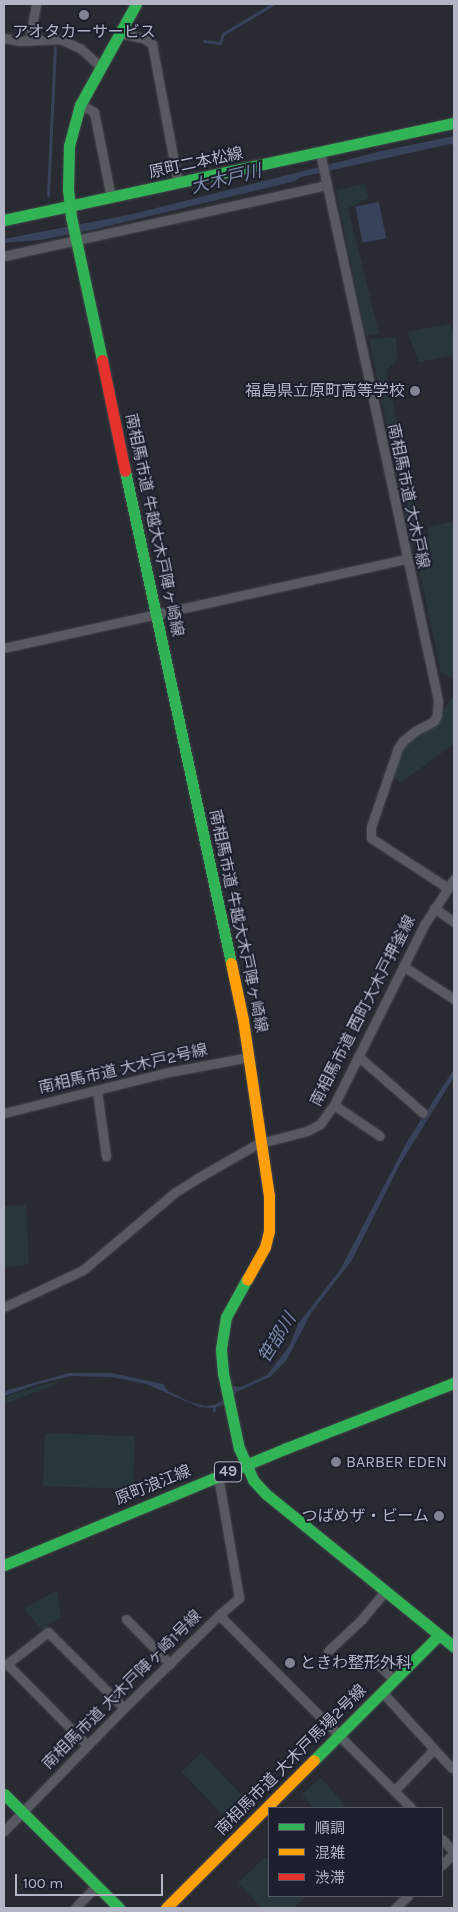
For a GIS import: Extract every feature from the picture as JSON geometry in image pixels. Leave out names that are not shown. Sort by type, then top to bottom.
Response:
[{"type":"street","points":[[30,41],[36,4]]},
{"type":"street","name":"南相馬市道 牛越大木戸陣ヶ崎線","points":[[136,4],[80,104],[69,146],[68,173],[71,212],[76,239],[249,1057],[263,1142],[269,1196],[269,1231],[265,1246],[226,1317],[221,1350],[223,1373],[245,1465],[253,1480],[266,1494],[454,1647]]},
{"type":"street","points":[[120,33],[145,39],[152,44],[178,183]]},
{"type":"street","points":[[4,38],[30,41],[60,39],[81,50],[100,66]]},
{"type":"street","points":[[80,104],[94,112],[112,197]]},
{"type":"street","name":"原町二本松線","points":[[4,220],[71,212],[112,197],[321,156],[454,123]]},
{"type":"street","name":"南相馬市道 大木戸線","points":[[321,156],[406,559],[438,700],[438,715],[434,721],[415,731],[402,741],[398,748],[371,827],[371,838],[448,888]]},
{"type":"street","points":[[4,256],[327,183]]},
{"type":"street","points":[[4,648],[406,559]]},
{"type":"street","name":"南相馬市道 西町大木戸押釜線","points":[[4,1307],[83,1270],[174,1193],[205,1173],[263,1142],[314,1128],[334,1105],[403,966],[434,908],[454,879]]},
{"type":"street","points":[[434,908],[454,922]]},
{"type":"street","points":[[403,966],[454,998]]},
{"type":"street","points":[[358,1056],[423,1113]]},
{"type":"street","name":"南相馬市道 大木戸2号線","points":[[4,1113],[169,1072],[249,1057]]},
{"type":"street","points":[[97,1091],[106,1156]]},
{"type":"street","points":[[334,1105],[380,1136]]},
{"type":"street","name":"原町浪江線","points":[[4,1565],[245,1465],[454,1383]]},
{"type":"street","points":[[218,1476],[239,1598],[219,1615]]},
{"type":"street","points":[[328,1650],[361,1620],[385,1591]]},
{"type":"street","name":"南相馬市道 大木戸陣ヶ崎1号線","points":[[4,1832],[87,1745],[219,1615],[394,1791],[404,1806]]},
{"type":"street","points":[[126,1619],[170,1664]]},
{"type":"street","points":[[87,1745],[5,1666],[48,1632],[124,1708]]},
{"type":"street","name":"南相馬市道 大木戸馬場2号線","points":[[166,1908],[439,1635]]},
{"type":"street","points":[[371,1657],[394,1680]]},
{"type":"street","points":[[382,1692],[452,1768]]},
{"type":"street","points":[[394,1791],[434,1749]]},
{"type":"street","points":[[4,1794],[117,1908]]},
{"type":"street","points":[[443,1840],[454,1852],[443,1864]]},
{"type":"street","points":[[75,1908],[96,1886]]},
{"type":"street","points":[[395,1908],[407,1897]]},
{"type":"shaded area","points":[[365,184],[369,198],[348,208],[379,334],[366,336],[336,190]]},
{"type":"shaded area","points":[[450,324],[454,335],[454,355],[419,362],[407,332]]},
{"type":"shaded area","points":[[396,337],[397,359],[386,371],[414,504],[413,553],[369,339]]},
{"type":"shaded area","points":[[454,521],[454,679],[441,673],[416,554],[429,537],[428,527]]},
{"type":"shaded area","points":[[454,695],[454,744],[400,783],[392,773],[399,750],[409,738],[434,724]]},
{"type":"shaded area","points":[[26,1205],[29,1264],[4,1268],[4,1206]]},
{"type":"shaded area","points":[[53,1382],[59,1383],[4,1404],[4,1399],[13,1394]]},
{"type":"shaded area","points":[[45,1433],[135,1436],[133,1489],[43,1486]]},
{"type":"shaded area","points":[[57,1590],[61,1617],[42,1630],[24,1609]]},
{"type":"shaded area","points":[[201,1753],[254,1808],[235,1827],[182,1772]]},
{"type":"shaded area","points":[[321,1778],[346,1807],[312,1807],[302,1794]]},
{"type":"shaded area","points":[[265,1857],[268,1860],[268,1897],[305,1897],[294,1908],[259,1908],[260,1906],[238,1883]]},
{"type":"water","points":[[454,136],[454,145],[450,144],[301,177],[295,181],[96,229],[40,240],[4,243],[4,239],[133,214],[382,151]]},
{"type":"water","points":[[379,202],[386,238],[363,243],[355,207]]},
{"type":"water","points":[[454,1069],[454,1077],[400,1164],[352,1260],[311,1313],[286,1361],[270,1377],[236,1392],[226,1404],[216,1407],[216,1412],[213,1412],[213,1408],[199,1407],[146,1384],[111,1377],[71,1376],[38,1384],[4,1396],[4,1392],[8,1390],[69,1373],[111,1373],[163,1384],[168,1391],[190,1402],[205,1406],[214,1405],[224,1400],[232,1386],[241,1387],[267,1375],[290,1345],[298,1324],[340,1270],[408,1140]]},
{"type":"waterway","name":"大木戸川","points":[[204,41],[220,43],[223,34],[273,4]]},
{"type":"waterway","points":[[48,195],[55,47]]},
{"type":"traffic: fast","points":[[102,360],[71,217],[68,190],[69,146],[80,105],[136,4]]},
{"type":"traffic: fast","points":[[4,220],[454,123]]},
{"type":"traffic: fast","points":[[125,471],[231,963]]},
{"type":"traffic: fast","points":[[247,1279],[226,1317],[221,1350],[223,1373],[239,1448],[253,1480],[266,1494],[454,1647]]},
{"type":"traffic: fast","points":[[4,1565],[287,1448],[454,1383]]},
{"type":"traffic: fast","points":[[314,1760],[439,1635]]},
{"type":"traffic: fast","points":[[4,1794],[119,1908]]},
{"type":"traffic: slow","points":[[231,963],[243,1020],[269,1196],[269,1231],[265,1247],[247,1279]]},
{"type":"traffic: slow","points":[[166,1908],[314,1760]]},
{"type":"traffic: jam","points":[[102,360],[125,471]]},
{"type":"place","name":"アオタカーサービス","points":[[84,15]]},
{"type":"place","name":"福島県立原町高等学校","points":[[415,391]]},
{"type":"place","name":"BARBER EDEN","points":[[336,1462]]},
{"type":"place","name":"つばめザ・ビーム","points":[[439,1516]]},
{"type":"place","name":"ときわ整形外科","points":[[290,1663]]},
{"type":"water label","name":"笹部川","points":[[277,1338]]}]
